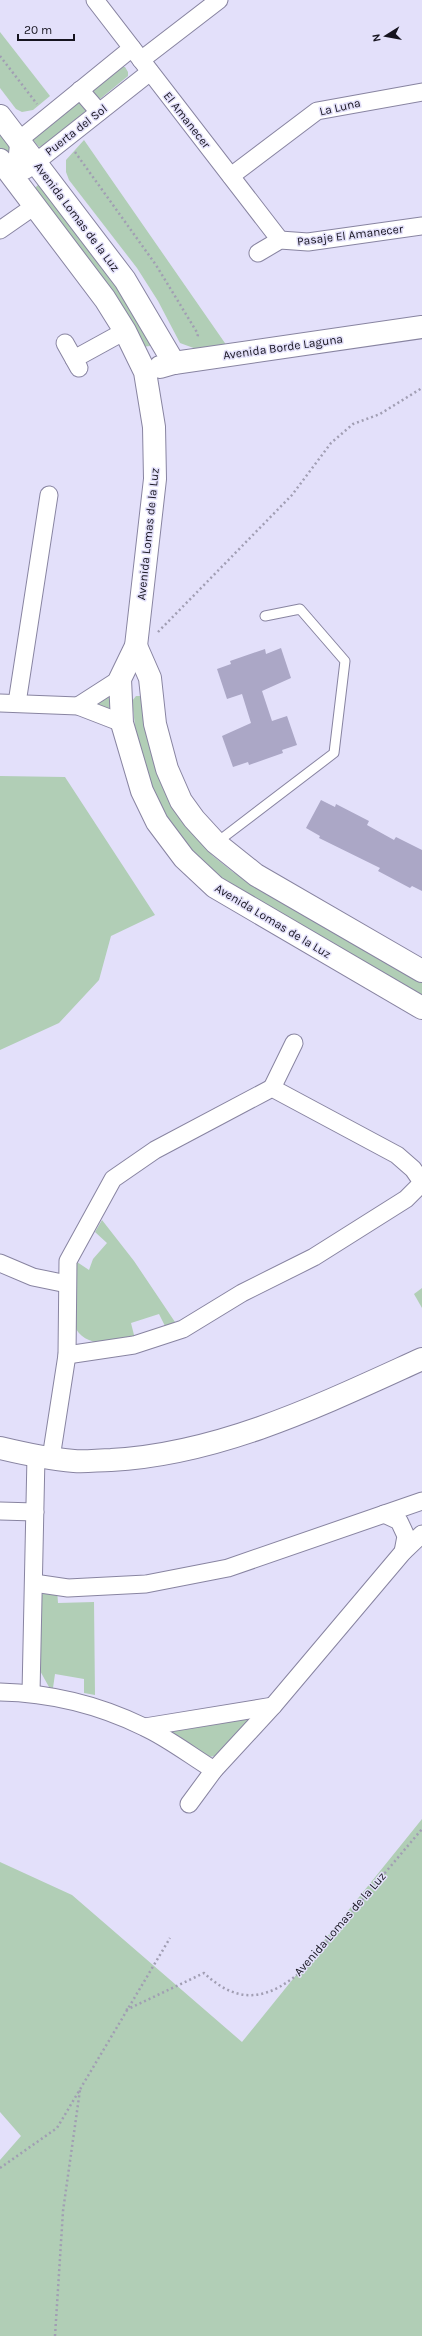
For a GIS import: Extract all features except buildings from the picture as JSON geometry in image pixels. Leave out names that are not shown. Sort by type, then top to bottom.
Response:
[{"type":"street","name":"El Amanecer","points":[[95,0],[280,240]]},
{"type":"street","name":"Puerta del Sol","points":[[25,134],[80,90],[141,60],[217,0]]},
{"type":"street","name":"Puerta del Sol","points":[[15,178],[99,112],[141,60]]},
{"type":"street","points":[[80,90],[99,112]]},
{"type":"street","name":"La Luna","points":[[231,176],[317,112],[422,92]]},
{"type":"street","name":"Avenida Lomas de la Luz","points":[[0,116],[25,134],[42,157],[125,280],[174,363]]},
{"type":"street","points":[[15,178],[25,134]]},
{"type":"street","name":"Avenida Lomas de la Luz","points":[[0,160],[36,205],[105,299],[125,331],[145,372],[154,426],[155,479],[136,646],[120,679],[122,723],[130,755],[149,807],[170,843],[196,872],[230,897],[422,1008]]},
{"type":"street","points":[[0,230],[36,205]]},
{"type":"street","name":"Pasaje El Amanecer","points":[[258,253],[280,240],[308,242],[422,226]]},
{"type":"street","name":"Avenida Borde Laguna","points":[[145,372],[174,363],[422,327]]},
{"type":"street","points":[[65,343],[76,364],[125,331]]},
{"type":"street","points":[[17,703],[49,495]]},
{"type":"street","points":[[136,646],[150,678],[155,724],[167,769],[181,801],[194,819],[216,844],[256,875],[422,970]]},
{"type":"street","points":[[78,706],[120,679]]},
{"type":"street","points":[[0,703],[78,706],[122,723]]},
{"type":"street","points":[[31,1693],[35,1512],[43,1457],[67,1355],[68,1261],[113,1178],[155,1150],[272,1088],[294,1042]]},
{"type":"street","points":[[67,1355],[134,1346],[183,1329],[242,1293],[314,1257],[406,1199],[422,1183],[413,1170],[397,1155],[272,1088]]},
{"type":"street","points":[[0,1263],[33,1277],[67,1284]]},
{"type":"street","points":[[0,1448],[43,1457],[76,1461],[137,1458],[208,1445],[315,1407],[422,1358]]},
{"type":"street","points":[[34,1583],[68,1588],[146,1584],[228,1568],[422,1501]]},
{"type":"street","points":[[0,1511],[35,1512]]},
{"type":"street","points":[[384,1514],[399,1521],[406,1536],[403,1552]]},
{"type":"street","points":[[189,1804],[214,1770],[273,1706],[403,1552],[422,1534]]},
{"type":"street","points":[[0,1692],[31,1693],[91,1706],[145,1727],[214,1770]]},
{"type":"street","points":[[145,1727],[273,1706]]},
{"type":"lane","points":[[216,844],[334,753],[345,661],[300,609],[265,616]]},
{"type":"path","points":[[0,56],[38,105],[38,109],[25,119],[25,134]]},
{"type":"path","points":[[42,157],[54,157],[70,146],[156,265],[198,334],[196,360]]},
{"type":"path","points":[[136,646],[158,632],[292,495],[331,443],[353,424],[380,414],[422,388]]},
{"type":"path","name":"Avenida Lomas de la Luz","points":[[126,2010],[204,1973],[216,1985],[232,1993],[252,1996],[271,1992],[287,1983],[304,1968],[422,1829]]},
{"type":"path","points":[[0,2168],[57,2128],[170,1938]]},
{"type":"path","points":[[55,2336],[63,2211],[80,2087]]},
{"type":"green space","points":[[0,32],[50,96],[33,110],[22,112],[16,109],[0,88]]},
{"type":"green space","points":[[120,67],[125,67],[128,72],[128,76],[100,99],[92,94],[92,90]]},
{"type":"green space","points":[[78,101],[87,110],[44,145],[39,147],[33,140]]},
{"type":"green space","points":[[0,131],[15,152],[6,156],[0,149]]},
{"type":"green space","points":[[84,140],[227,346],[199,350],[180,343],[158,301],[137,268],[69,180],[66,172],[66,160]]},
{"type":"green space","points":[[40,183],[128,299],[150,340],[150,346],[142,347],[34,189]]},
{"type":"green space","points":[[115,691],[115,712],[94,704]]},
{"type":"green space","points":[[136,696],[141,696],[143,700],[176,813],[213,856],[233,872],[422,978],[422,998],[227,885],[191,855],[157,804],[137,742],[132,701]]},
{"type":"green space","points":[[0,776],[65,777],[155,915],[111,936],[99,980],[59,1023],[0,1050]]},
{"type":"green space","points":[[102,1220],[134,1261],[175,1322],[166,1328],[159,1314],[131,1323],[135,1339],[112,1343],[88,1340],[76,1329],[74,1321],[73,1288],[77,1262],[89,1270],[93,1259],[107,1243],[95,1232]]},
{"type":"green space","points":[[422,1288],[422,1308],[414,1294]]},
{"type":"green space","points":[[48,1588],[57,1590],[58,1603],[94,1602],[95,1695],[84,1693],[84,1679],[55,1674],[53,1688],[49,1687],[39,1669],[41,1596]]},
{"type":"green space","points":[[251,1715],[253,1718],[215,1756],[209,1757],[171,1733],[171,1729]]},
{"type":"green space","points":[[422,1819],[422,2336],[0,2336],[0,2160],[21,2136],[0,2112],[0,1862],[72,1895],[242,2042]]}]
